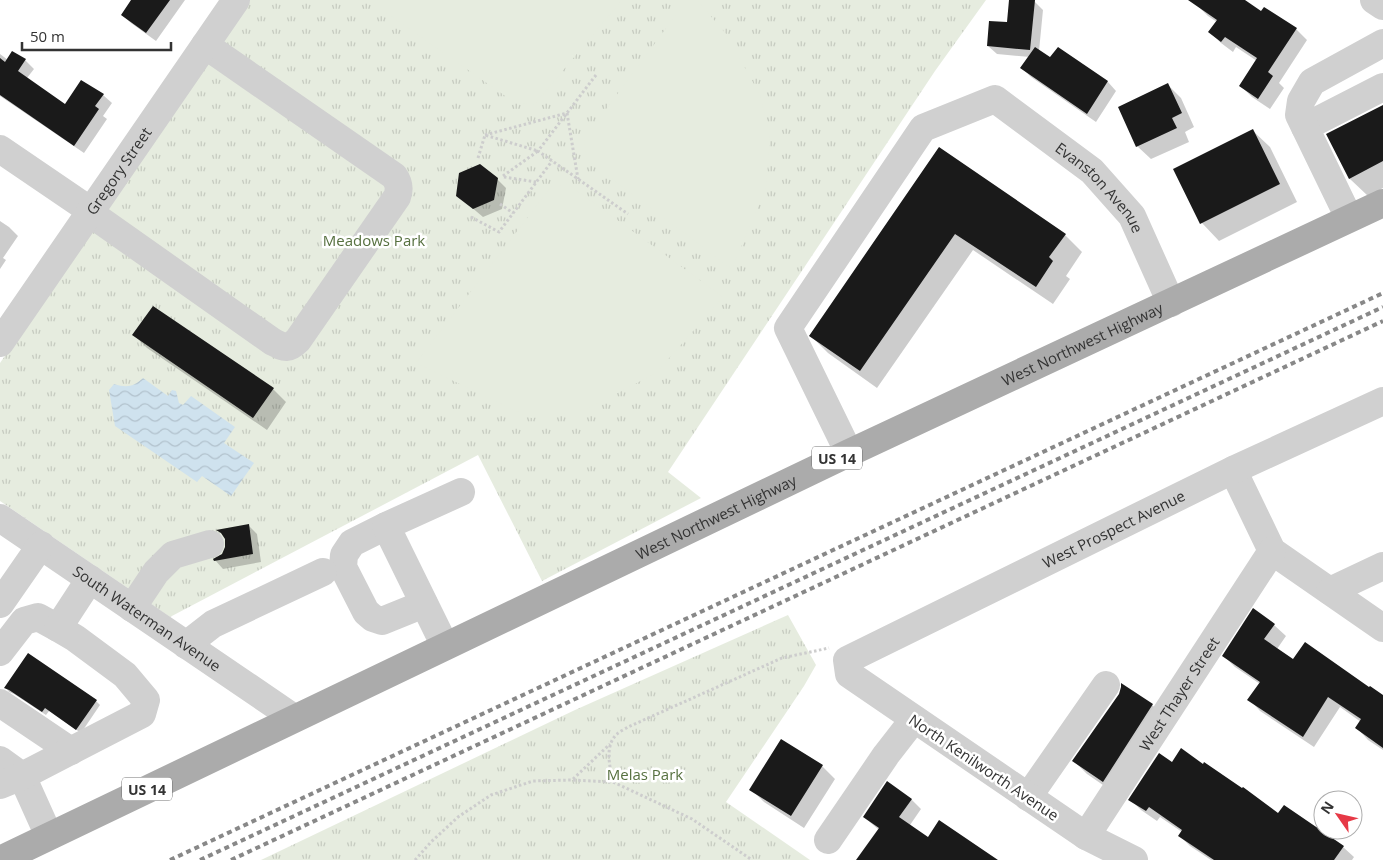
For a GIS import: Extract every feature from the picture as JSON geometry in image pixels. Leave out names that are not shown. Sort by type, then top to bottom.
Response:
[{"type":"main road","name":"West Northwest Highway","points":[[294,718],[849,453],[1383,203]]},
{"type":"main road","name":"US 14","points":[[0,860],[294,718]]},
{"type":"street","name":"Gregory Street","points":[[0,343],[236,0]]},
{"type":"street","points":[[1374,0],[1383,6]]},
{"type":"street","points":[[1349,218],[1304,127],[1299,114],[1301,101],[1312,82],[1383,44]]},
{"type":"street","points":[[0,149],[273,342],[286,348],[292,346],[397,197],[399,190],[398,182],[394,176],[205,46]]},
{"type":"street","points":[[1304,127],[1383,87]]},
{"type":"street","name":"Evanston Avenue","points":[[849,453],[788,328],[923,128],[995,99],[1092,171],[1132,216],[1171,302]]},
{"type":"street","name":"West Prospect Avenue","points":[[847,660],[1233,470],[1383,401]]},
{"type":"street","points":[[1233,470],[1272,551],[1383,628]]},
{"type":"street","points":[[424,604],[382,621],[373,618],[366,612],[343,567],[344,555],[352,543],[461,492]]},
{"type":"street","name":"South Waterman Avenue","points":[[0,518],[294,718]]},
{"type":"street","points":[[386,526],[445,646]]},
{"type":"street","points":[[132,608],[156,572],[173,555],[210,544]]},
{"type":"street","points":[[0,604],[41,545]]},
{"type":"street","name":"West Thayer Street","points":[[1086,836],[1272,551]]},
{"type":"street","points":[[1330,591],[1383,566]]},
{"type":"street","points":[[186,645],[213,624],[323,572]]},
{"type":"street","points":[[58,628],[90,579]]},
{"type":"street","points":[[0,652],[24,621],[38,617],[75,638],[125,675],[146,700],[142,714],[11,781]]},
{"type":"street","name":"North Kenilworth Avenue","points":[[847,660],[849,674],[1086,836],[1134,860]]},
{"type":"street","points":[[1028,797],[1106,685]]},
{"type":"street","points":[[0,704],[71,751]]},
{"type":"street","points":[[828,840],[886,755],[914,719]]},
{"type":"street","points":[[0,760],[11,781],[49,836]]},
{"type":"path","points":[[536,182],[503,176],[538,151],[596,75]]},
{"type":"path","points":[[485,135],[567,113]]},
{"type":"path","points":[[567,113],[578,180]]},
{"type":"path","points":[[485,135],[538,151],[628,214]]},
{"type":"path","points":[[478,158],[485,135]]},
{"type":"path","points":[[471,217],[499,232],[552,161]]},
{"type":"path","points":[[500,204],[513,213]]},
{"type":"path","points":[[572,780],[610,744]]},
{"type":"path","points":[[415,860],[431,842],[458,818],[490,795],[533,781],[572,780],[613,782],[692,819],[752,860]]},
{"type":"green space","name":"Meadows Park","points":[[249,0],[986,0],[935,71],[668,472],[701,498],[542,581],[478,455],[170,617],[0,501],[0,363]]},
{"type":"green space","points":[[368,0],[622,0],[534,105],[514,102]]},
{"type":"green space","points":[[687,0],[697,0],[726,34],[760,95],[770,138],[766,187],[732,269],[587,160],[584,139]]},
{"type":"green space","points":[[569,185],[723,297],[656,373],[585,410],[531,418],[416,363],[551,187]]},
{"type":"green space","name":"Melas Park","points":[[788,615],[816,665],[804,686],[726,802],[810,860],[261,860],[575,710]]},
{"type":"water","points":[[143,378],[168,396],[172,390],[176,391],[179,403],[183,405],[191,396],[235,427],[224,443],[254,463],[231,496],[202,476],[197,482],[115,426],[109,390],[114,384],[130,386]]},
{"type":"building","points":[[131,0],[170,0],[146,33],[121,15]]},
{"type":"building","points":[[1009,0],[1035,0],[1030,50],[987,46],[989,21],[1007,22]]},
{"type":"building","points":[[1188,0],[1245,0],[1261,11],[1264,7],[1297,28],[1268,72],[1273,76],[1258,99],[1239,86],[1257,58],[1225,37],[1221,42],[1208,32],[1217,20]]},
{"type":"building","points":[[1035,47],[1050,57],[1058,47],[1108,81],[1087,114],[1020,68]]},
{"type":"building","points":[[12,51],[26,59],[18,71],[65,104],[81,80],[104,94],[95,106],[99,109],[74,146],[0,95],[0,58],[5,62]]},
{"type":"building","points":[[1168,83],[1182,113],[1172,118],[1177,128],[1136,147],[1118,107]]},
{"type":"building","points":[[1383,105],[1383,161],[1349,179],[1326,134]]},
{"type":"building","points":[[1253,129],[1280,184],[1200,224],[1173,169]]},
{"type":"building","points":[[939,147],[1066,234],[1049,257],[1053,261],[1036,287],[955,234],[860,371],[809,336]]},
{"type":"building","points":[[480,164],[498,178],[494,200],[473,209],[456,196],[459,173]]},
{"type":"building","points":[[153,306],[274,388],[253,418],[132,335]]},
{"type":"building","points":[[249,524],[253,554],[214,561],[213,559],[222,554],[225,547],[225,539],[216,530]]},
{"type":"building","points":[[1253,608],[1275,624],[1264,639],[1293,659],[1305,642],[1383,695],[1383,748],[1355,728],[1361,719],[1328,697],[1303,737],[1247,700],[1260,682],[1222,656]]},
{"type":"building","points":[[28,653],[97,700],[76,730],[45,708],[42,712],[4,688]]},
{"type":"building","points":[[1121,683],[1153,704],[1103,782],[1072,761],[1119,694]]},
{"type":"building","points":[[781,739],[823,765],[791,816],[749,790]]},
{"type":"building","points":[[1181,748],[1203,764],[1204,762],[1243,787],[1278,813],[1284,805],[1313,825],[1313,840],[1335,840],[1344,846],[1334,860],[1214,860],[1178,836],[1182,830],[1149,807],[1146,811],[1128,800],[1159,753],[1172,762]]},
{"type":"building","points":[[887,781],[912,799],[899,817],[928,837],[939,820],[998,860],[856,860],[879,828],[863,817]]},
{"type":"railway","points":[[170,860],[1383,293]]},
{"type":"railway","points":[[200,860],[1383,307]]},
{"type":"railway","points":[[231,860],[1383,321]]}]
